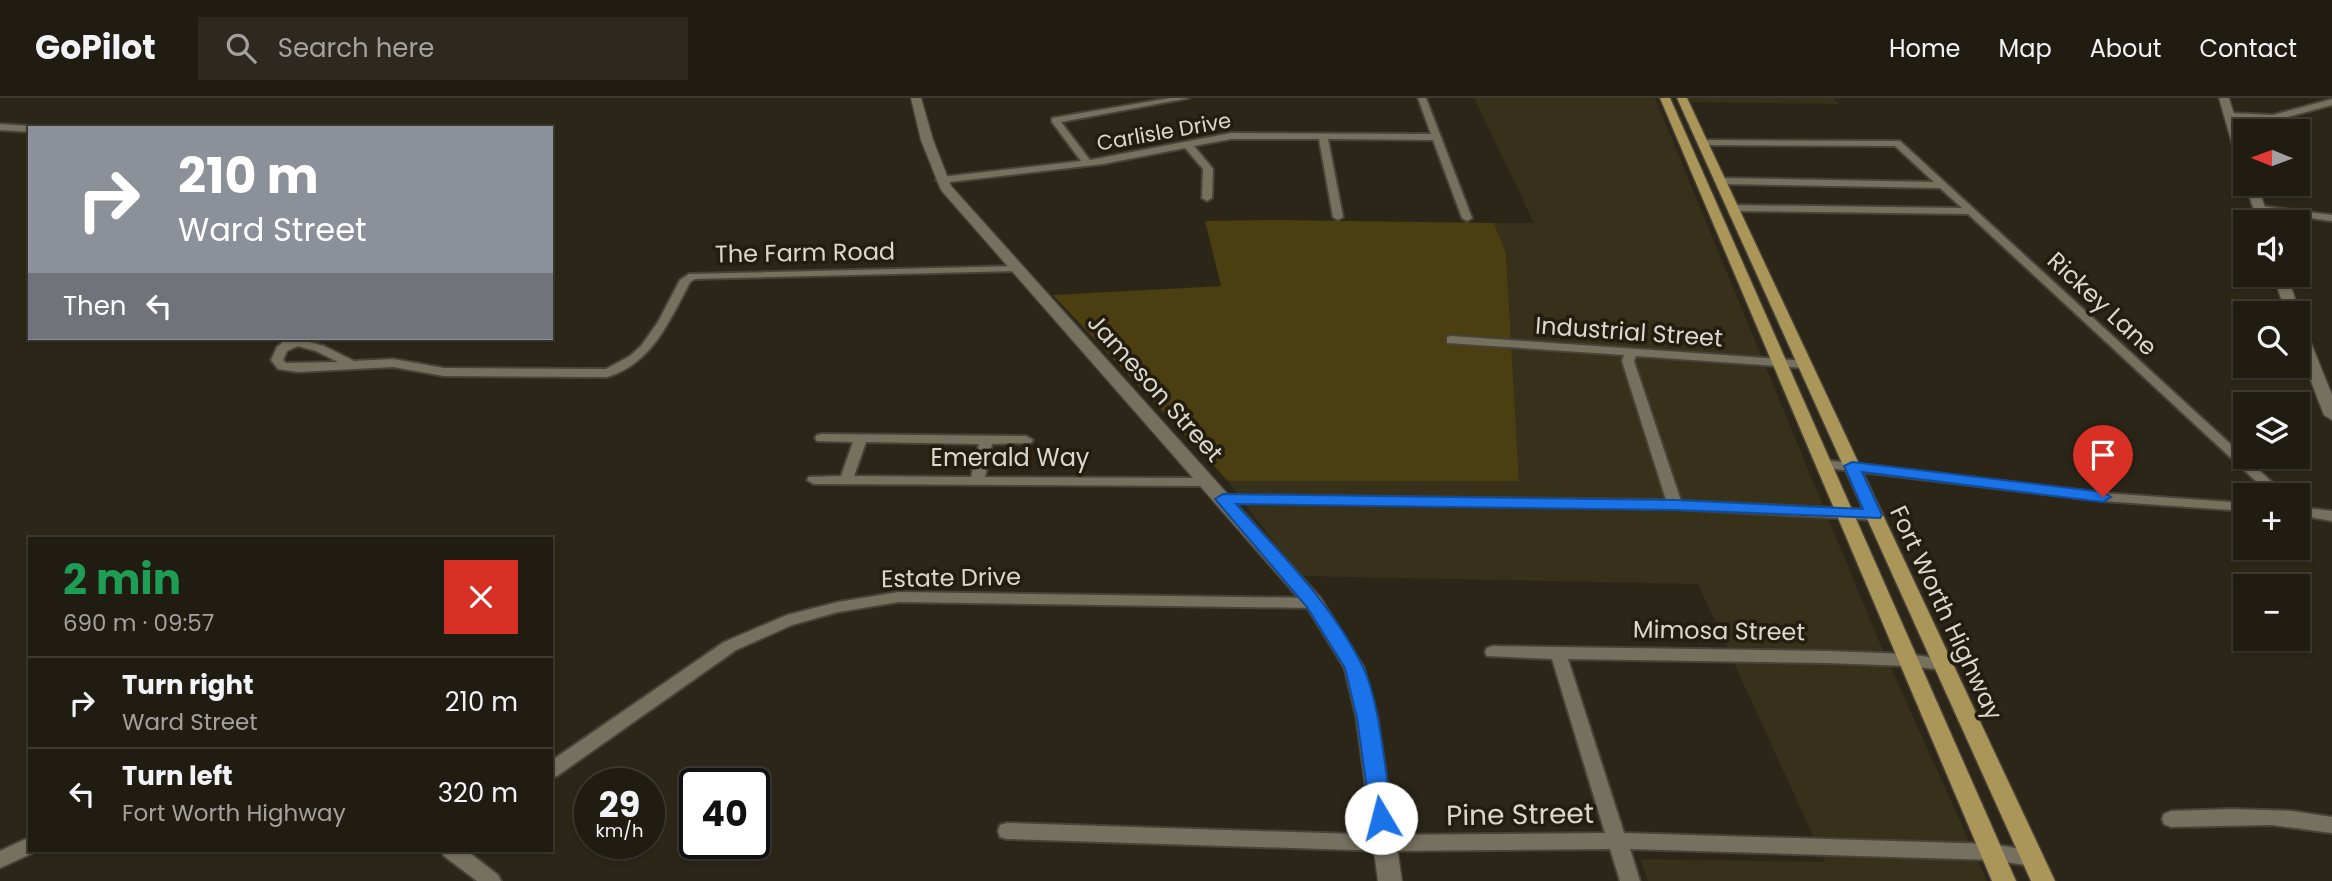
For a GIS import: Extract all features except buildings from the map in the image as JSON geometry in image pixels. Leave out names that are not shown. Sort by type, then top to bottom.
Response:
[{"type":"main road","name":"Fort Worth Highway","points":[[1665,98],[2004,881]]},
{"type":"main road","name":"Fort Worth Highway","points":[[1682,98],[2043,881]]},
{"type":"main road","points":[[1692,161],[1711,162]]},
{"type":"main road","points":[[1725,236],[1746,237]]},
{"type":"street","points":[[916,98],[941,180]]},
{"type":"street","points":[[1088,163],[1055,120],[1185,98]]},
{"type":"street","points":[[1423,98],[1467,218]]},
{"type":"street","points":[[2233,127],[2227,107],[2281,116],[2332,102]]},
{"type":"street","points":[[0,127],[28,129]]},
{"type":"street","points":[[1323,135],[1338,217]]},
{"type":"street","name":"Carlisle Drive","points":[[941,180],[1088,163],[1231,136],[1436,137]]},
{"type":"street","name":"Rickey Lane","points":[[1702,143],[1897,143],[2266,483]]},
{"type":"street","points":[[1187,144],[1208,169],[1207,198]]},
{"type":"street","name":"Jameson Street","points":[[941,180],[1314,603],[1354,667],[1367,718],[1390,881]]},
{"type":"street","points":[[1720,181],[1943,185]]},
{"type":"street","points":[[2256,196],[2261,209],[2332,218]]},
{"type":"street","points":[[1732,208],[1970,211]]},
{"type":"street","name":"The Farm Road","points":[[349,363],[302,342],[288,345],[278,354],[277,360],[282,366],[298,368],[349,363],[401,364],[444,372],[607,373],[631,364],[640,354],[686,281],[693,276],[1017,269]]},
{"type":"street","name":"Industrial Street","points":[[1451,340],[1804,364]]},
{"type":"street","points":[[1631,352],[1628,361],[1675,505]]},
{"type":"street","points":[[2310,357],[2330,406]]},
{"type":"street","points":[[822,438],[1026,440]]},
{"type":"street","points":[[845,480],[861,438]]},
{"type":"street","points":[[977,481],[986,440]]},
{"type":"street","points":[[1824,464],[2103,497],[2233,506]]},
{"type":"street","name":"Emerald Way","points":[[814,480],[1206,482]]},
{"type":"street","points":[[1223,499],[1675,505],[1874,515]]},
{"type":"street","points":[[2310,513],[2332,516]]},
{"type":"street","name":"Estate Drive","points":[[553,770],[730,646],[787,621],[838,607],[899,597],[1314,603]]},
{"type":"street","name":"Mimosa Street","points":[[1493,652],[1908,660],[1943,664]]},
{"type":"street","points":[[1558,653],[1630,881]]},
{"type":"street","points":[[2171,820],[2239,817],[2306,820],[2332,825]]},
{"type":"street","name":"Pine Street","points":[[1007,831],[1385,843],[1617,841],[1992,852],[2032,858]]},
{"type":"street","points":[[0,860],[28,846]]},
{"type":"street","points":[[454,852],[491,881]]},
{"type":"shaded area","points":[[1474,98],[1655,98],[1878,639],[1987,881],[1648,881],[1640,859],[1825,862],[1698,584],[1299,576],[1228,481],[1519,481],[1506,253],[1494,223],[1534,223]]},
{"type":"shaded area","points":[[1690,98],[1833,98],[1839,104],[1691,102]]},
{"type":"shaded area","points":[[1205,221],[1494,223],[1506,253],[1519,481],[1228,481],[1053,295],[1221,286]]},
{"type":"route","points":[[1381,818],[1367,718],[1354,667],[1314,603],[1275,562],[1223,499],[1675,505],[1874,515],[1852,466],[2103,497]]}]
